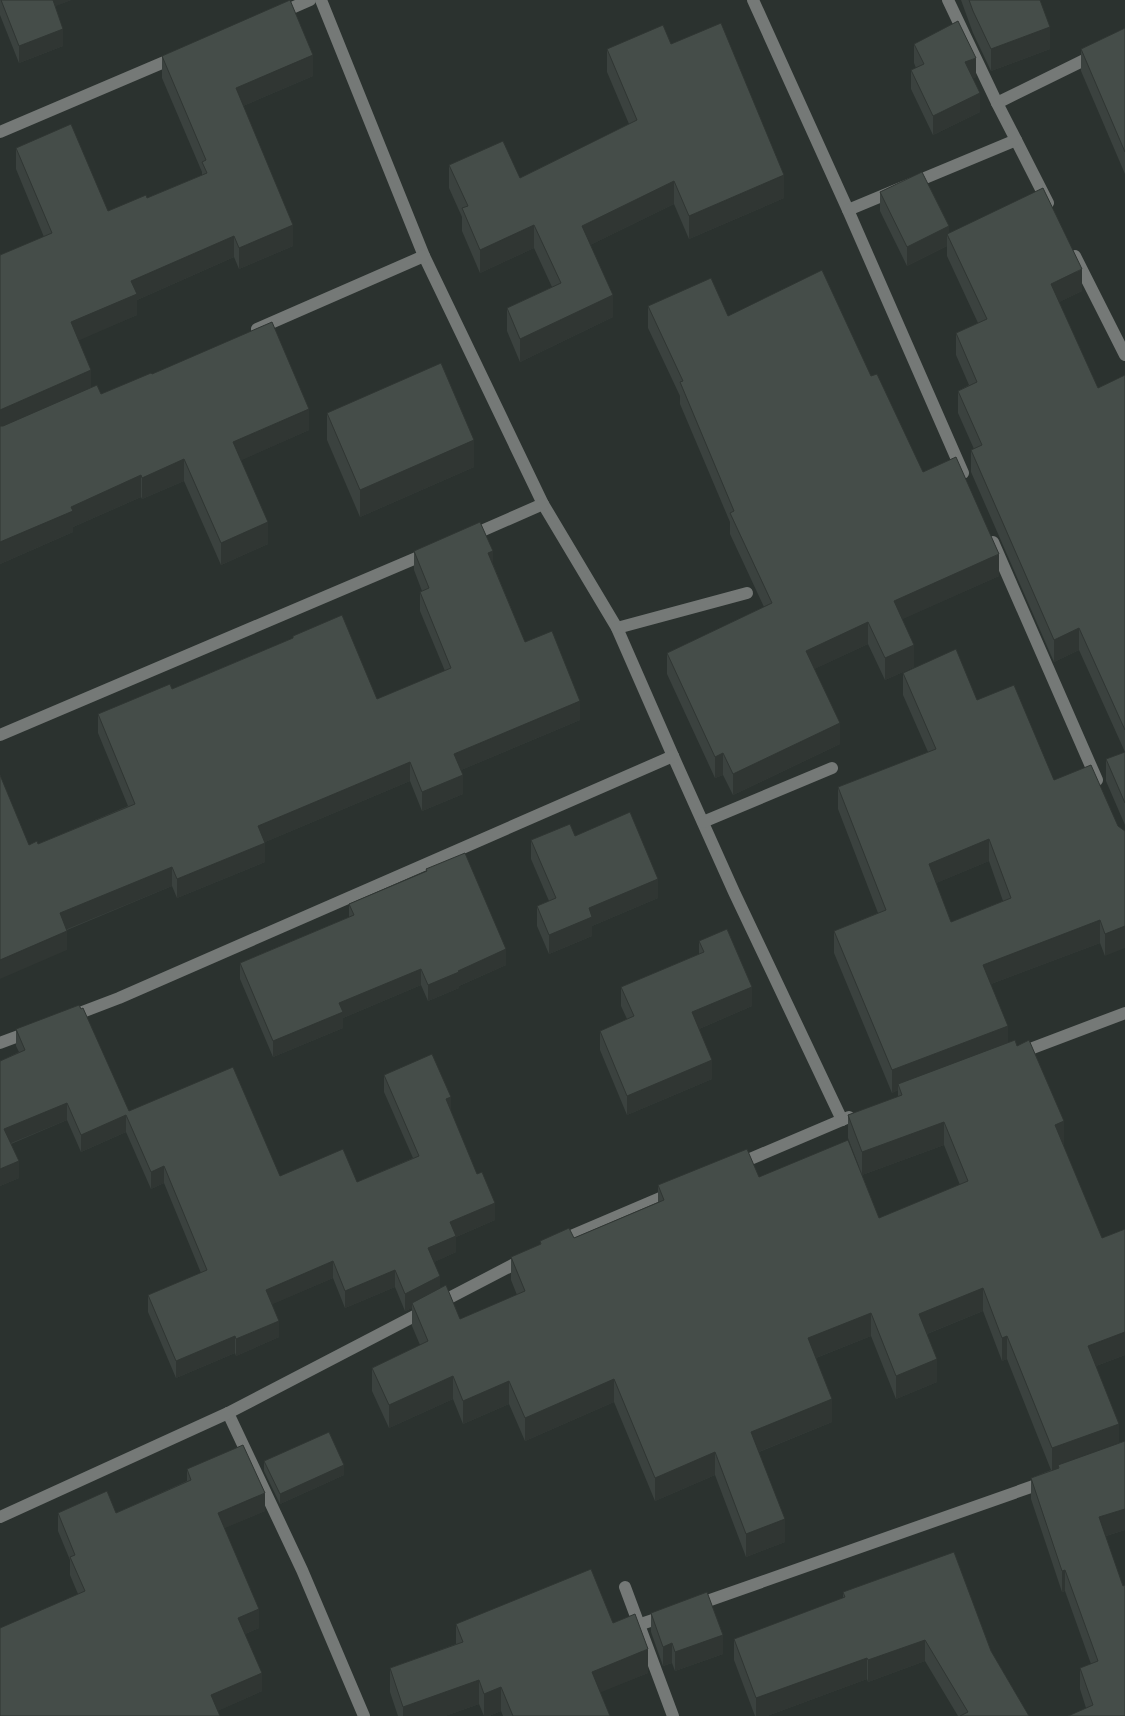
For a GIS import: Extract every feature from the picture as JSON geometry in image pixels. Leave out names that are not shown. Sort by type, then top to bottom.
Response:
[{"type":"street","points":[[264,19],[310,0]]},
{"type":"street","points":[[321,0],[424,256],[543,504],[617,628],[703,822],[842,1120]]},
{"type":"street","points":[[753,0],[848,210],[966,482]]},
{"type":"street","points":[[948,0],[997,103],[1056,218]]},
{"type":"street","points":[[997,103],[1125,40]]},
{"type":"street","points":[[0,132],[191,50]]},
{"type":"street","points":[[848,210],[1016,140]]},
{"type":"street","points":[[1068,243],[1125,355]]},
{"type":"street","points":[[244,335],[424,256]]},
{"type":"street","points":[[460,540],[543,504]]},
{"type":"street","points":[[986,527],[1101,790]]},
{"type":"street","points":[[0,735],[442,547]]},
{"type":"street","points":[[617,628],[747,593]]},
{"type":"street","points":[[0,1043],[119,998],[673,756]]},
{"type":"street","points":[[703,822],[832,768]]},
{"type":"street","points":[[1006,1058],[1125,1013]]},
{"type":"street","points":[[725,1170],[860,1113]]},
{"type":"street","points":[[0,1517],[228,1413],[541,1249],[680,1189]]},
{"type":"street","points":[[228,1413],[302,1570],[364,1716]]},
{"type":"street","points":[[638,1625],[1054,1479]]},
{"type":"street","points":[[625,1587],[673,1716]]},
{"type":"building","points":[[1,0],[53,0],[63,29],[19,46]]},
{"type":"building","points":[[290,0],[313,55],[236,88],[293,225],[239,248],[234,236],[131,281],[137,294],[71,322],[91,370],[0,410],[0,255],[52,233],[16,148],[71,124],[108,211],[146,195],[147,198],[207,173],[202,162],[206,160],[162,56]]},
{"type":"building","points":[[969,0],[1040,0],[1050,27],[991,49]]},
{"type":"building","points":[[958,21],[976,58],[965,62],[980,93],[933,116],[911,70],[924,64],[914,44]]},
{"type":"building","points":[[721,23],[784,175],[689,216],[674,181],[582,226],[613,295],[520,339],[507,308],[561,283],[534,225],[480,250],[462,208],[468,206],[449,165],[503,141],[520,178],[637,120],[607,49],[663,25],[671,44]]},
{"type":"building","points":[[1125,28],[1125,152],[1081,49]]},
{"type":"building","points":[[922,172],[949,226],[907,247],[880,192]]},
{"type":"building","points":[[1043,188],[1082,269],[1051,284],[1098,388],[1125,375],[1125,730],[1079,628],[1054,640],[971,450],[982,445],[958,391],[977,382],[956,333],[987,319],[947,234]]},
{"type":"building","points":[[822,270],[871,376],[877,374],[923,472],[956,457],[999,554],[894,601],[914,645],[885,658],[868,622],[806,651],[840,723],[733,774],[723,753],[715,757],[667,653],[772,603],[730,513],[734,511],[680,382],[683,381],[648,306],[711,278],[728,316]]},
{"type":"building","points":[[272,322],[309,409],[233,442],[268,522],[221,543],[184,459],[142,478],[141,475],[71,507],[73,511],[0,542],[0,426],[97,385],[101,394]]},
{"type":"building","points":[[441,363],[474,440],[360,490],[327,413]]},
{"type":"building","points":[[480,522],[493,551],[488,553],[525,642],[552,631],[580,701],[454,754],[463,775],[422,792],[410,762],[258,826],[265,843],[177,879],[172,867],[60,913],[67,931],[0,960],[0,775],[29,845],[37,841],[38,844],[135,804],[98,714],[170,684],[172,689],[293,638],[293,636],[342,615],[377,699],[451,668],[420,592],[429,588],[414,551]]},
{"type":"building","points":[[956,649],[977,700],[1014,685],[1054,780],[1091,765],[1118,826],[1125,831],[1125,926],[1105,934],[1100,920],[983,965],[1008,1026],[892,1070],[834,931],[886,910],[838,787],[936,749],[903,673]],"holes":[[[989,839],[1011,898],[951,922],[929,864]]]},
{"type":"building","points":[[1125,752],[1125,803],[1106,759]]},
{"type":"building","points":[[630,812],[658,879],[589,908],[592,917],[549,935],[537,906],[556,898],[531,840],[570,824],[575,836]]},
{"type":"building","points":[[465,853],[506,949],[428,985],[421,969],[339,1003],[343,1012],[273,1041],[240,963],[354,915],[349,904]]},
{"type":"building","points":[[727,929],[752,987],[692,1012],[712,1060],[627,1096],[600,1031],[634,1016],[621,987],[704,952],[699,941]]},
{"type":"building","points":[[79,1005],[81,1009],[83,1008],[129,1111],[233,1067],[280,1176],[343,1149],[357,1182],[419,1156],[384,1075],[432,1054],[451,1097],[446,1099],[477,1174],[482,1172],[495,1203],[450,1222],[456,1236],[428,1248],[440,1276],[405,1294],[395,1270],[345,1291],[333,1261],[266,1290],[279,1321],[236,1339],[235,1336],[176,1361],[148,1295],[207,1270],[164,1166],[151,1172],[126,1115],[81,1135],[67,1103],[4,1129],[19,1161],[0,1169],[0,1061],[25,1050],[16,1029]]},
{"type":"building","points":[[1015,1040],[1017,1046],[1029,1040],[1064,1121],[1055,1125],[1102,1238],[1125,1229],[1125,1332],[1088,1346],[1119,1424],[1052,1448],[1007,1336],[1002,1338],[983,1288],[919,1314],[937,1359],[896,1376],[871,1313],[808,1338],[832,1399],[751,1432],[785,1519],[746,1534],[715,1452],[655,1478],[614,1379],[525,1418],[509,1381],[463,1401],[453,1376],[389,1405],[372,1368],[428,1341],[412,1303],[446,1285],[460,1319],[525,1291],[511,1257],[541,1244],[540,1241],[569,1228],[574,1238],[664,1200],[658,1185],[747,1149],[759,1177],[848,1140],[879,1218],[968,1181],[944,1122],[862,1152],[848,1115],[902,1095],[898,1084]]},
{"type":"building","points":[[329,1432],[344,1465],[280,1494],[264,1461]]},
{"type":"building","points":[[1125,1441],[1125,1509],[1099,1517],[1123,1586],[1125,1585],[1125,1716],[1068,1716],[1093,1705],[1080,1668],[1098,1661],[1065,1570],[1062,1571],[1031,1478],[1059,1468],[1058,1465]]},
{"type":"building","points":[[243,1445],[265,1493],[218,1513],[259,1609],[238,1618],[262,1673],[211,1695],[220,1716],[0,1716],[0,1628],[85,1591],[70,1557],[75,1555],[58,1513],[107,1491],[116,1513],[191,1480],[187,1469]]},
{"type":"building","points":[[954,1552],[991,1651],[1029,1716],[960,1716],[968,1712],[925,1640],[868,1660],[867,1658],[756,1698],[734,1639],[845,1597],[843,1592]]},
{"type":"building","points":[[591,1569],[613,1623],[635,1614],[648,1649],[592,1672],[610,1716],[513,1716],[501,1687],[484,1694],[479,1680],[403,1707],[390,1668],[463,1642],[456,1624]]},
{"type":"building","points":[[707,1592],[723,1635],[675,1652],[672,1643],[663,1647],[651,1613]]}]
